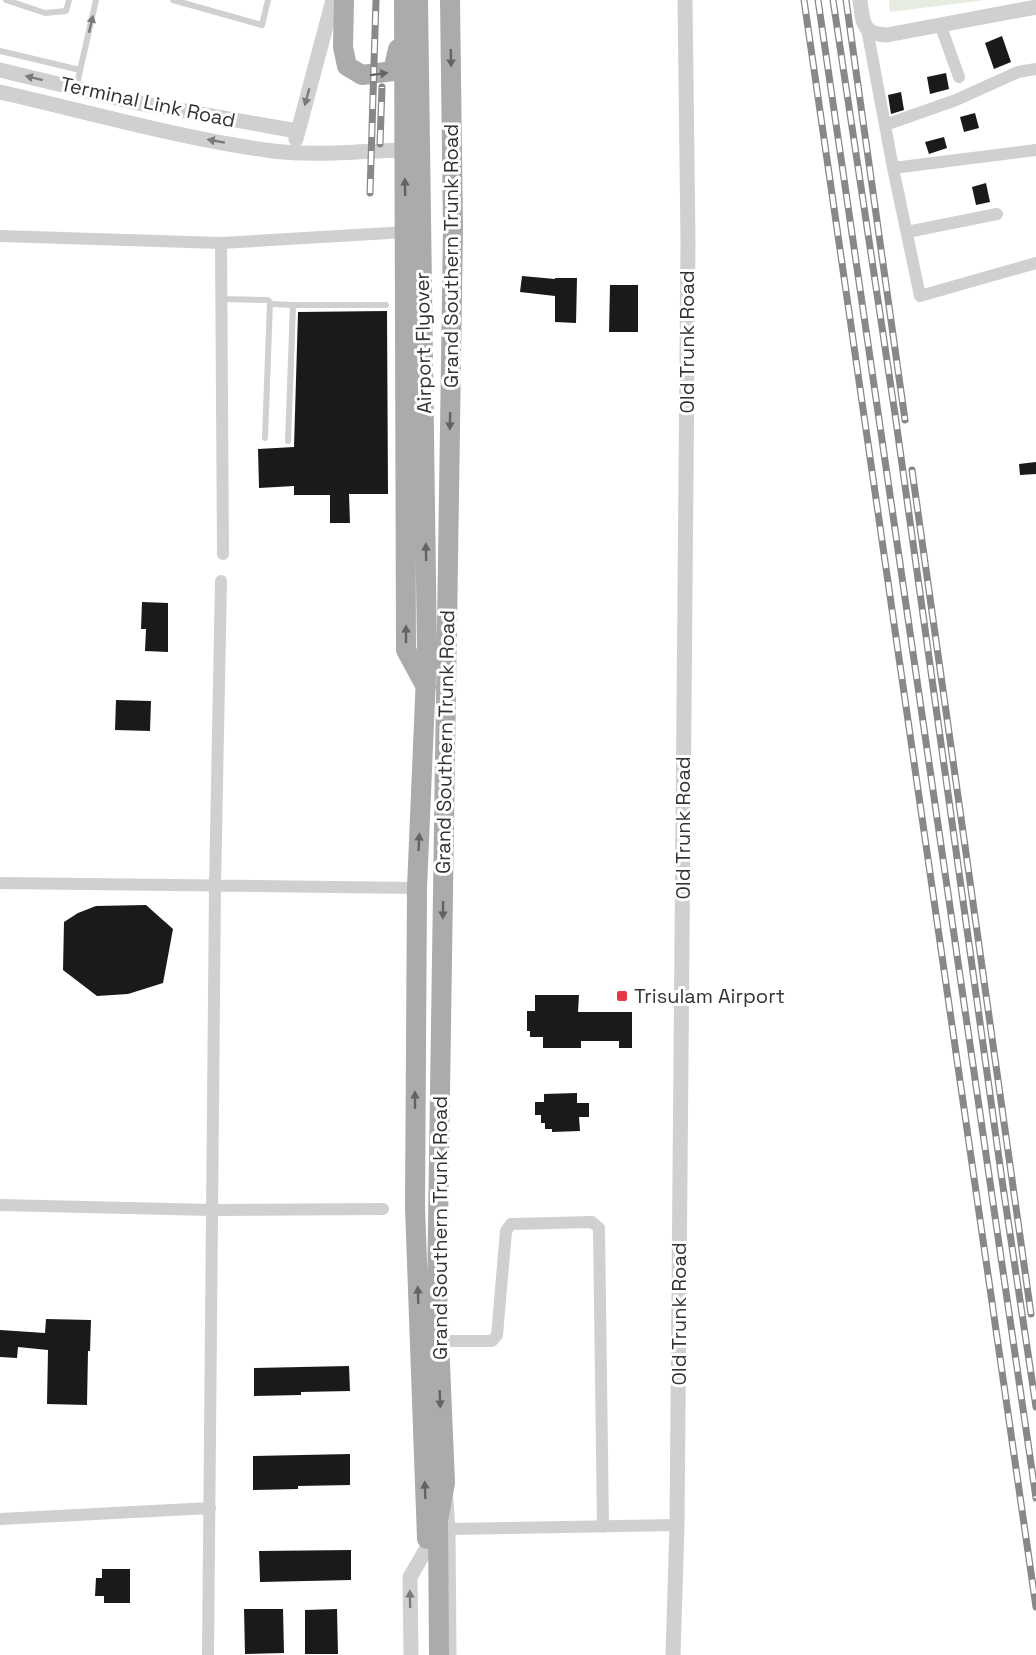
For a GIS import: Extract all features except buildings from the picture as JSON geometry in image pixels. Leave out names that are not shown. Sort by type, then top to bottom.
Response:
[{"type":"main road","points":[[344,0],[343,46],[347,66],[362,75],[393,71],[397,58],[397,0]]},
{"type":"main road","points":[[404,0],[406,650],[426,687]]},
{"type":"main road","name":"Airport Flyover","points":[[418,0],[426,687]]},
{"type":"main road","name":"Grand Southern Trunk Road","points":[[432,1580],[438,1521],[445,1484],[438,1341],[437,1256],[453,228],[450,0]]},
{"type":"main road","name":"Grand Southern Trunk Road","points":[[426,687],[417,888],[415,1207],[427,1548],[432,1580]]},
{"type":"main road","points":[[426,1655],[432,1580]]},
{"type":"main road","points":[[432,1580],[439,1655]]},
{"type":"street","points":[[293,152],[333,0]]},
{"type":"street","name":"Old Trunk Road","points":[[673,1655],[677,1526],[688,242],[685,0]]},
{"type":"street","points":[[860,0],[920,296],[1036,263]]},
{"type":"street","points":[[867,29],[870,32],[886,35],[1036,7]]},
{"type":"street","points":[[940,24],[958,77]]},
{"type":"street","points":[[885,125],[956,100],[1018,72],[1036,69]]},
{"type":"street","name":"Terminal Link Road","points":[[0,70],[133,102],[297,131]]},
{"type":"street","name":"Terminal Link Road","points":[[0,92],[210,140],[293,152],[405,150]]},
{"type":"street","points":[[893,168],[1036,150]]},
{"type":"street","points":[[907,232],[997,214]]},
{"type":"street","points":[[0,236],[221,243],[406,232]]},
{"type":"street","points":[[221,243],[223,554]]},
{"type":"street","points":[[208,1655],[215,887],[221,581]]},
{"type":"street","points":[[0,883],[417,888]]},
{"type":"street","points":[[0,1205],[212,1210],[383,1209]]},
{"type":"street","points":[[438,1341],[492,1341],[495,1339],[506,1231],[511,1224],[592,1222],[596,1224],[599,1228],[603,1527]]},
{"type":"street","points":[[445,1484],[448,1529],[449,1655]]},
{"type":"street","points":[[0,1519],[210,1508]]},
{"type":"street","points":[[448,1529],[677,1526]]},
{"type":"street","points":[[411,1655],[410,1577],[427,1548]]},
{"type":"lane","points":[[6,0],[45,14],[66,11],[69,0]]},
{"type":"lane","points":[[76,88],[96,0]]},
{"type":"lane","points":[[173,0],[262,25],[268,0]]},
{"type":"lane","points":[[0,51],[80,70]]},
{"type":"lane","points":[[220,299],[268,300],[271,304],[293,305],[386,305]]},
{"type":"lane","points":[[265,438],[271,304]]},
{"type":"lane","points":[[288,441],[293,305]]},
{"type":"shaded area","points":[[889,0],[985,0],[890,12]]},
{"type":"railway","points":[[370,193],[376,0]]},
{"type":"railway","points":[[804,0],[1036,1607]]},
{"type":"railway","points":[[818,0],[1036,1498]]},
{"type":"railway","points":[[833,0],[895,414],[1036,1407]]},
{"type":"railway","points":[[846,0],[905,420]]},
{"type":"railway","points":[[380,144],[382,87]]},
{"type":"railway","points":[[912,470],[1031,1314]]},
{"type":"place","name":"Trisulam Airport","points":[[622,996]]}]
